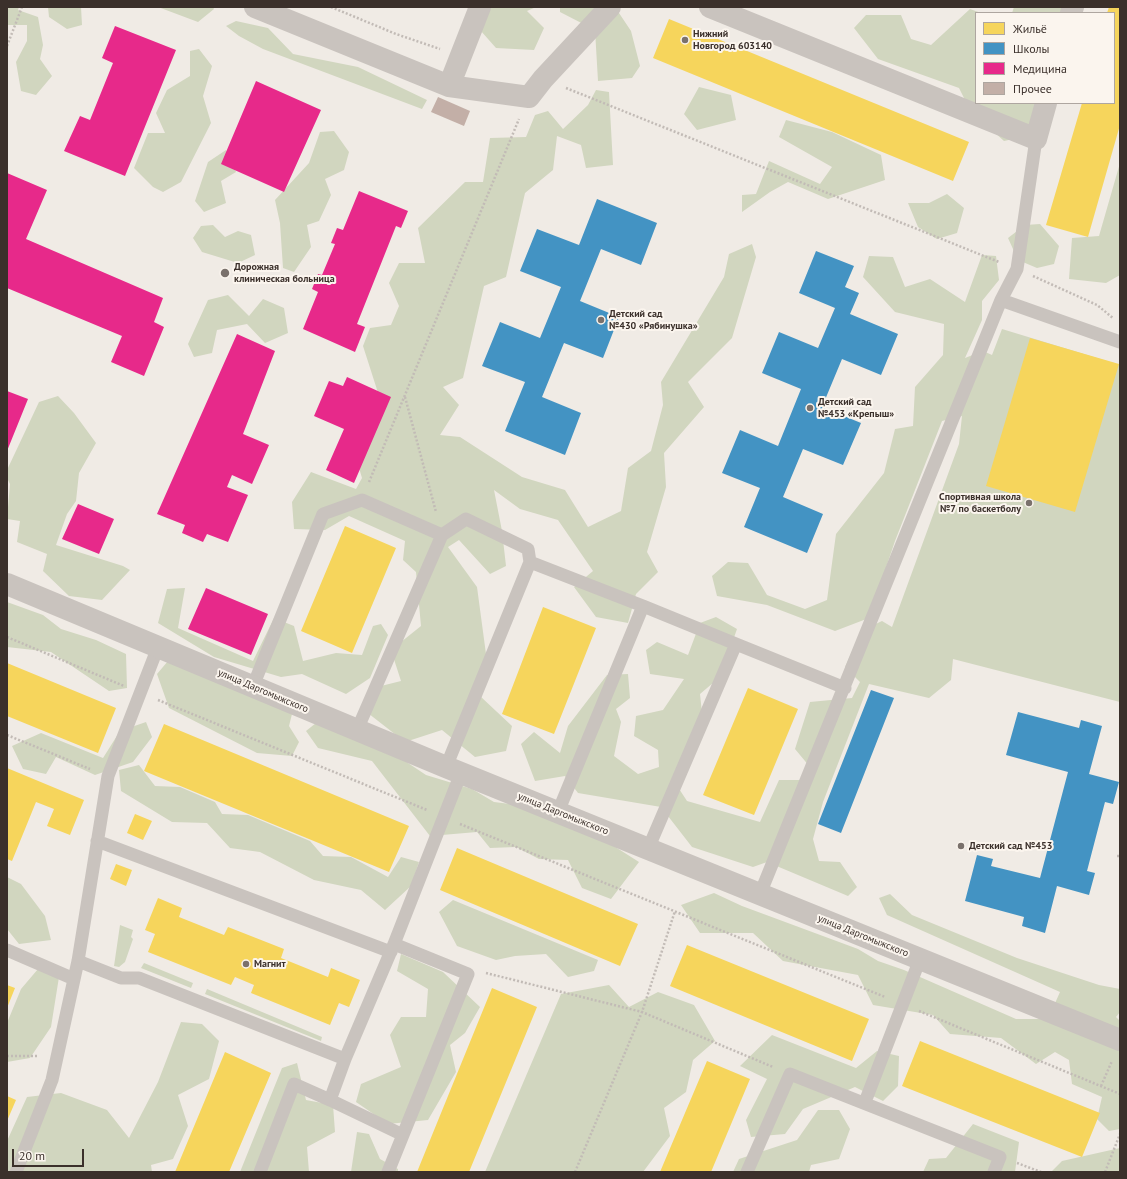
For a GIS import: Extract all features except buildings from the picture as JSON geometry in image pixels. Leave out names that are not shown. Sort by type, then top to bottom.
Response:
[{"type":"street","points":[[255,7],[449,86],[529,97],[543,79],[610,7]]},
{"type":"street","points":[[449,86],[480,7]]},
{"type":"street","points":[[710,7],[1036,139],[1046,104]]},
{"type":"street","name":"улица Даргомыжского","points":[[7,584],[454,770],[920,959],[1117,1047]]},
{"type":"lane","points":[[760,894],[845,688],[1001,300],[1018,269],[1036,139]]},
{"type":"lane","points":[[1001,300],[1120,342]]},
{"type":"lane","points":[[253,686],[323,514],[362,500],[442,535]]},
{"type":"lane","points":[[330,1100],[345,1059],[393,948],[444,817],[454,770],[530,562],[528,549],[466,519],[442,535],[357,730]]},
{"type":"lane","points":[[530,562],[845,688]]},
{"type":"lane","points":[[558,812],[643,606]]},
{"type":"lane","points":[[648,849],[736,644]]},
{"type":"lane","points":[[16,1172],[52,1080],[78,961],[108,776],[158,647]]},
{"type":"lane","points":[[97,841],[468,974],[388,1172]]},
{"type":"lane","points":[[7,950],[74,979]]},
{"type":"lane","points":[[865,1102],[920,959]]},
{"type":"lane","points":[[78,961],[121,978],[139,978],[345,1059]]},
{"type":"lane","points":[[747,1172],[790,1074],[865,1102],[1000,1157],[994,1172]]},
{"type":"lane","points":[[260,1172],[294,1084],[403,1135]]},
{"type":"path","points":[[7,46],[22,7]]},
{"type":"path","points":[[331,7],[396,34],[461,56]]},
{"type":"path","points":[[543,79],[1018,269],[1097,306],[1114,319]]},
{"type":"path","points":[[362,500],[529,97]]},
{"type":"path","points":[[405,396],[442,535]]},
{"type":"path","points":[[7,637],[141,694],[1120,1094]]},
{"type":"path","points":[[7,735],[108,776]]},
{"type":"path","points":[[575,1172],[642,1012],[675,911]]},
{"type":"path","points":[[468,974],[476,971],[642,1012],[790,1074]]},
{"type":"path","points":[[1101,1086],[1117,1047]]},
{"type":"path","points":[[7,1056],[57,1056]]},
{"type":"path","points":[[1105,1172],[1120,1134]]},
{"type":"path","points":[[1000,1157],[1041,1172]]},
{"type":"green space","points":[[7,7],[19,7],[18,10],[38,17],[43,45],[40,59],[52,76],[36,95],[21,91],[16,62],[27,41],[27,25],[7,25]]},
{"type":"green space","points":[[48,7],[81,7],[82,25],[67,29],[49,17]]},
{"type":"green space","points":[[158,7],[213,7],[214,9],[198,22]]},
{"type":"green space","points":[[482,7],[536,7],[527,11],[544,28],[534,50],[496,48],[473,22]]},
{"type":"green space","points":[[560,7],[615,7],[631,31],[640,66],[632,78],[598,81],[595,30],[560,12]]},
{"type":"green space","points":[[1014,7],[1084,7],[1082,12],[1012,12]]},
{"type":"green space","points":[[970,9],[978,12],[975,12],[975,104],[1055,104],[1046,132],[1004,141],[970,110],[959,88],[878,59],[854,28],[866,15],[901,15],[911,39],[931,45]]},
{"type":"green space","points":[[236,21],[268,28],[293,54],[358,67],[427,100],[422,109],[263,49],[239,36],[226,26]]},
{"type":"green space","points":[[199,49],[212,66],[203,96],[211,123],[181,182],[163,192],[153,187],[134,168],[148,133],[165,133],[156,113],[167,90],[190,76],[190,51]]},
{"type":"green space","points":[[699,87],[731,95],[736,120],[697,130],[684,114]]},
{"type":"green space","points":[[596,90],[609,92],[613,165],[586,168],[581,145],[557,136],[553,170],[525,193],[506,277],[484,286],[463,378],[443,387],[459,405],[440,435],[460,437],[522,477],[565,490],[588,527],[621,511],[628,468],[651,451],[663,405],[661,382],[724,277],[729,254],[752,244],[756,257],[732,338],[688,382],[704,407],[664,453],[666,487],[647,552],[658,572],[636,594],[628,623],[596,617],[574,587],[593,571],[558,520],[520,509],[494,490],[502,531],[506,566],[490,574],[459,540],[448,547],[477,587],[488,669],[480,696],[512,726],[506,751],[475,757],[442,730],[405,742],[364,710],[373,688],[401,681],[391,650],[421,626],[416,572],[403,560],[405,541],[349,516],[325,530],[294,529],[292,502],[311,472],[356,489],[362,478],[354,451],[380,399],[363,346],[370,328],[391,325],[399,306],[389,283],[399,263],[425,263],[418,228],[465,182],[483,182],[490,138],[526,137],[535,115],[548,111],[563,129],[588,105]]},
{"type":"green space","points":[[786,120],[832,132],[881,155],[885,180],[828,199],[788,182],[770,192],[742,212],[742,195],[756,194],[769,161],[820,184],[832,167],[779,137]]},
{"type":"green space","points":[[334,131],[349,152],[344,170],[325,179],[331,195],[319,221],[307,225],[311,247],[294,272],[283,268],[280,223],[275,200],[309,163],[320,132]]},
{"type":"green space","points":[[226,150],[236,172],[221,181],[226,203],[204,212],[195,201],[208,162]]},
{"type":"green space","points":[[1120,163],[1120,275],[1106,283],[1069,279],[1072,238],[1099,236]]},
{"type":"green space","points":[[947,194],[964,208],[957,233],[937,239],[918,227],[908,203],[929,203]]},
{"type":"green space","points":[[1040,224],[1059,246],[1054,264],[1037,268],[1018,260],[1008,238],[1025,225]]},
{"type":"green space","points":[[213,225],[225,237],[238,231],[251,235],[255,255],[238,263],[202,252],[193,238],[201,226]]},
{"type":"green space","points":[[982,255],[996,256],[999,280],[982,301],[982,320],[965,358],[983,351],[992,355],[1002,329],[1120,365],[1120,702],[953,659],[951,680],[929,698],[869,684],[823,802],[813,839],[819,861],[840,862],[857,887],[848,896],[767,862],[753,867],[692,847],[661,807],[578,793],[565,776],[535,781],[521,744],[534,732],[560,753],[568,726],[607,675],[628,674],[630,698],[616,709],[621,722],[614,756],[638,774],[659,767],[658,750],[634,736],[636,716],[663,710],[684,679],[650,674],[646,650],[657,642],[688,655],[700,623],[716,617],[737,629],[720,677],[700,694],[702,713],[672,778],[687,801],[760,822],[779,780],[804,780],[810,767],[795,749],[810,702],[852,698],[860,682],[845,667],[861,631],[882,621],[892,627],[959,444],[962,416],[942,421],[895,541],[869,618],[835,631],[767,605],[717,596],[712,576],[728,562],[748,563],[767,595],[805,609],[827,600],[836,534],[884,473],[895,429],[913,426],[915,387],[943,355],[944,324],[895,312],[863,277],[869,256],[893,257],[905,287],[930,279],[965,302]]},
{"type":"green space","points":[[228,295],[249,316],[263,299],[284,308],[288,333],[265,343],[247,324],[217,330],[212,353],[194,357],[188,344],[208,300]]},
{"type":"green space","points":[[58,396],[74,413],[96,443],[79,473],[76,501],[67,514],[56,545],[123,566],[130,570],[102,600],[69,596],[43,571],[47,554],[17,542],[20,521],[7,519],[10,484],[7,478],[7,470],[39,402]]},
{"type":"green space","points":[[185,588],[178,628],[253,661],[274,618],[294,626],[303,661],[336,653],[362,655],[373,626],[381,624],[388,635],[370,678],[346,694],[302,674],[281,677],[214,657],[158,623],[167,589]]},
{"type":"green space","points":[[7,602],[43,615],[61,629],[96,640],[126,654],[127,688],[109,691],[51,652],[7,647]]},
{"type":"green space","points":[[168,661],[293,710],[289,726],[299,742],[292,756],[257,753],[169,708],[157,674]]},
{"type":"green space","points":[[146,722],[152,737],[133,762],[95,775],[56,757],[46,774],[23,769],[12,746],[41,733],[103,758],[120,731]]},
{"type":"green space","points":[[316,723],[396,755],[426,775],[472,789],[494,802],[526,806],[598,836],[639,862],[611,899],[582,888],[568,860],[539,859],[516,847],[490,848],[477,832],[430,836],[372,761],[318,748],[306,731]]},
{"type":"green space","points":[[139,765],[155,786],[180,787],[215,802],[222,814],[248,815],[310,841],[323,856],[351,857],[388,877],[401,857],[419,862],[411,886],[385,910],[361,890],[314,880],[260,852],[230,848],[207,823],[172,822],[121,791],[119,770]]},
{"type":"green space","points":[[7,877],[21,884],[45,916],[51,940],[19,944],[7,929]]},
{"type":"green space","points":[[714,893],[742,906],[858,949],[878,961],[904,970],[1016,1019],[1048,1019],[1060,992],[887,915],[879,898],[890,894],[912,915],[1017,958],[1099,985],[1120,989],[1120,1012],[1116,1017],[1120,1021],[1120,1129],[1109,1131],[1097,1119],[1102,1097],[1072,1084],[1069,1060],[1055,1052],[1036,1064],[1001,1038],[950,1034],[933,1015],[873,1005],[858,975],[783,961],[753,933],[700,933],[681,905]]},
{"type":"green space","points":[[453,900],[598,960],[594,971],[568,977],[546,954],[515,956],[496,960],[457,946],[439,912]]},
{"type":"green space","points":[[120,925],[133,930],[131,937],[133,939],[125,962],[119,967],[114,966]]},
{"type":"green space","points":[[401,954],[443,972],[480,1007],[465,1033],[450,1045],[456,1072],[428,1120],[388,1124],[356,1102],[361,1084],[401,1067],[390,1035],[401,1017],[426,1017],[428,989],[397,971]]},
{"type":"green space","points":[[144,963],[193,983],[191,988],[141,968]]},
{"type":"green space","points":[[38,969],[59,977],[51,1027],[30,1058],[7,1062],[7,1023],[21,989]]},
{"type":"green space","points":[[609,985],[629,1007],[658,992],[694,1005],[715,1041],[693,1060],[686,1092],[664,1108],[670,1136],[643,1172],[485,1172],[561,994]]},
{"type":"green space","points":[[207,989],[322,1037],[321,1041],[205,994]]},
{"type":"green space","points":[[181,1022],[202,1024],[219,1041],[209,1079],[178,1095],[188,1126],[173,1159],[151,1165],[152,1172],[7,1172],[7,1141],[27,1097],[61,1093],[107,1110],[129,1138],[158,1082]]},
{"type":"green space","points":[[772,1035],[856,1068],[877,1051],[899,1056],[898,1086],[883,1101],[855,1087],[803,1109],[785,1134],[751,1137],[746,1120],[767,1079],[740,1066]]},
{"type":"green space","points":[[297,1063],[306,1100],[333,1105],[335,1132],[307,1147],[309,1172],[240,1172],[282,1068]]},
{"type":"green space","points":[[818,1110],[839,1110],[850,1129],[839,1159],[811,1165],[809,1172],[733,1172],[739,1159],[797,1140]]},
{"type":"green space","points":[[973,1124],[1019,1142],[1015,1172],[923,1172],[929,1159],[946,1158]]},
{"type":"green space","points":[[357,1132],[369,1134],[380,1159],[398,1169],[398,1172],[351,1172]]},
{"type":"green space","points":[[1120,1148],[1120,1172],[1051,1172],[1062,1161]]},
{"type":"place","name":"Нижний Новгород 603140","points":[[685,40]]},
{"type":"place","name":"Дорожная клиническая больница","points":[[225,273]]},
{"type":"place","name":"Детский сад №430 «Рябинушка»","points":[[601,320]]},
{"type":"place","name":"Детский сад №453 «Крепыш»","points":[[810,408]]},
{"type":"place","name":"Спортивная школа №7 по баскетболу","points":[[1029,503]]},
{"type":"place","name":"Детский сад №453","points":[[961,846]]},
{"type":"place","name":"Магнит","points":[[246,964]]}]
